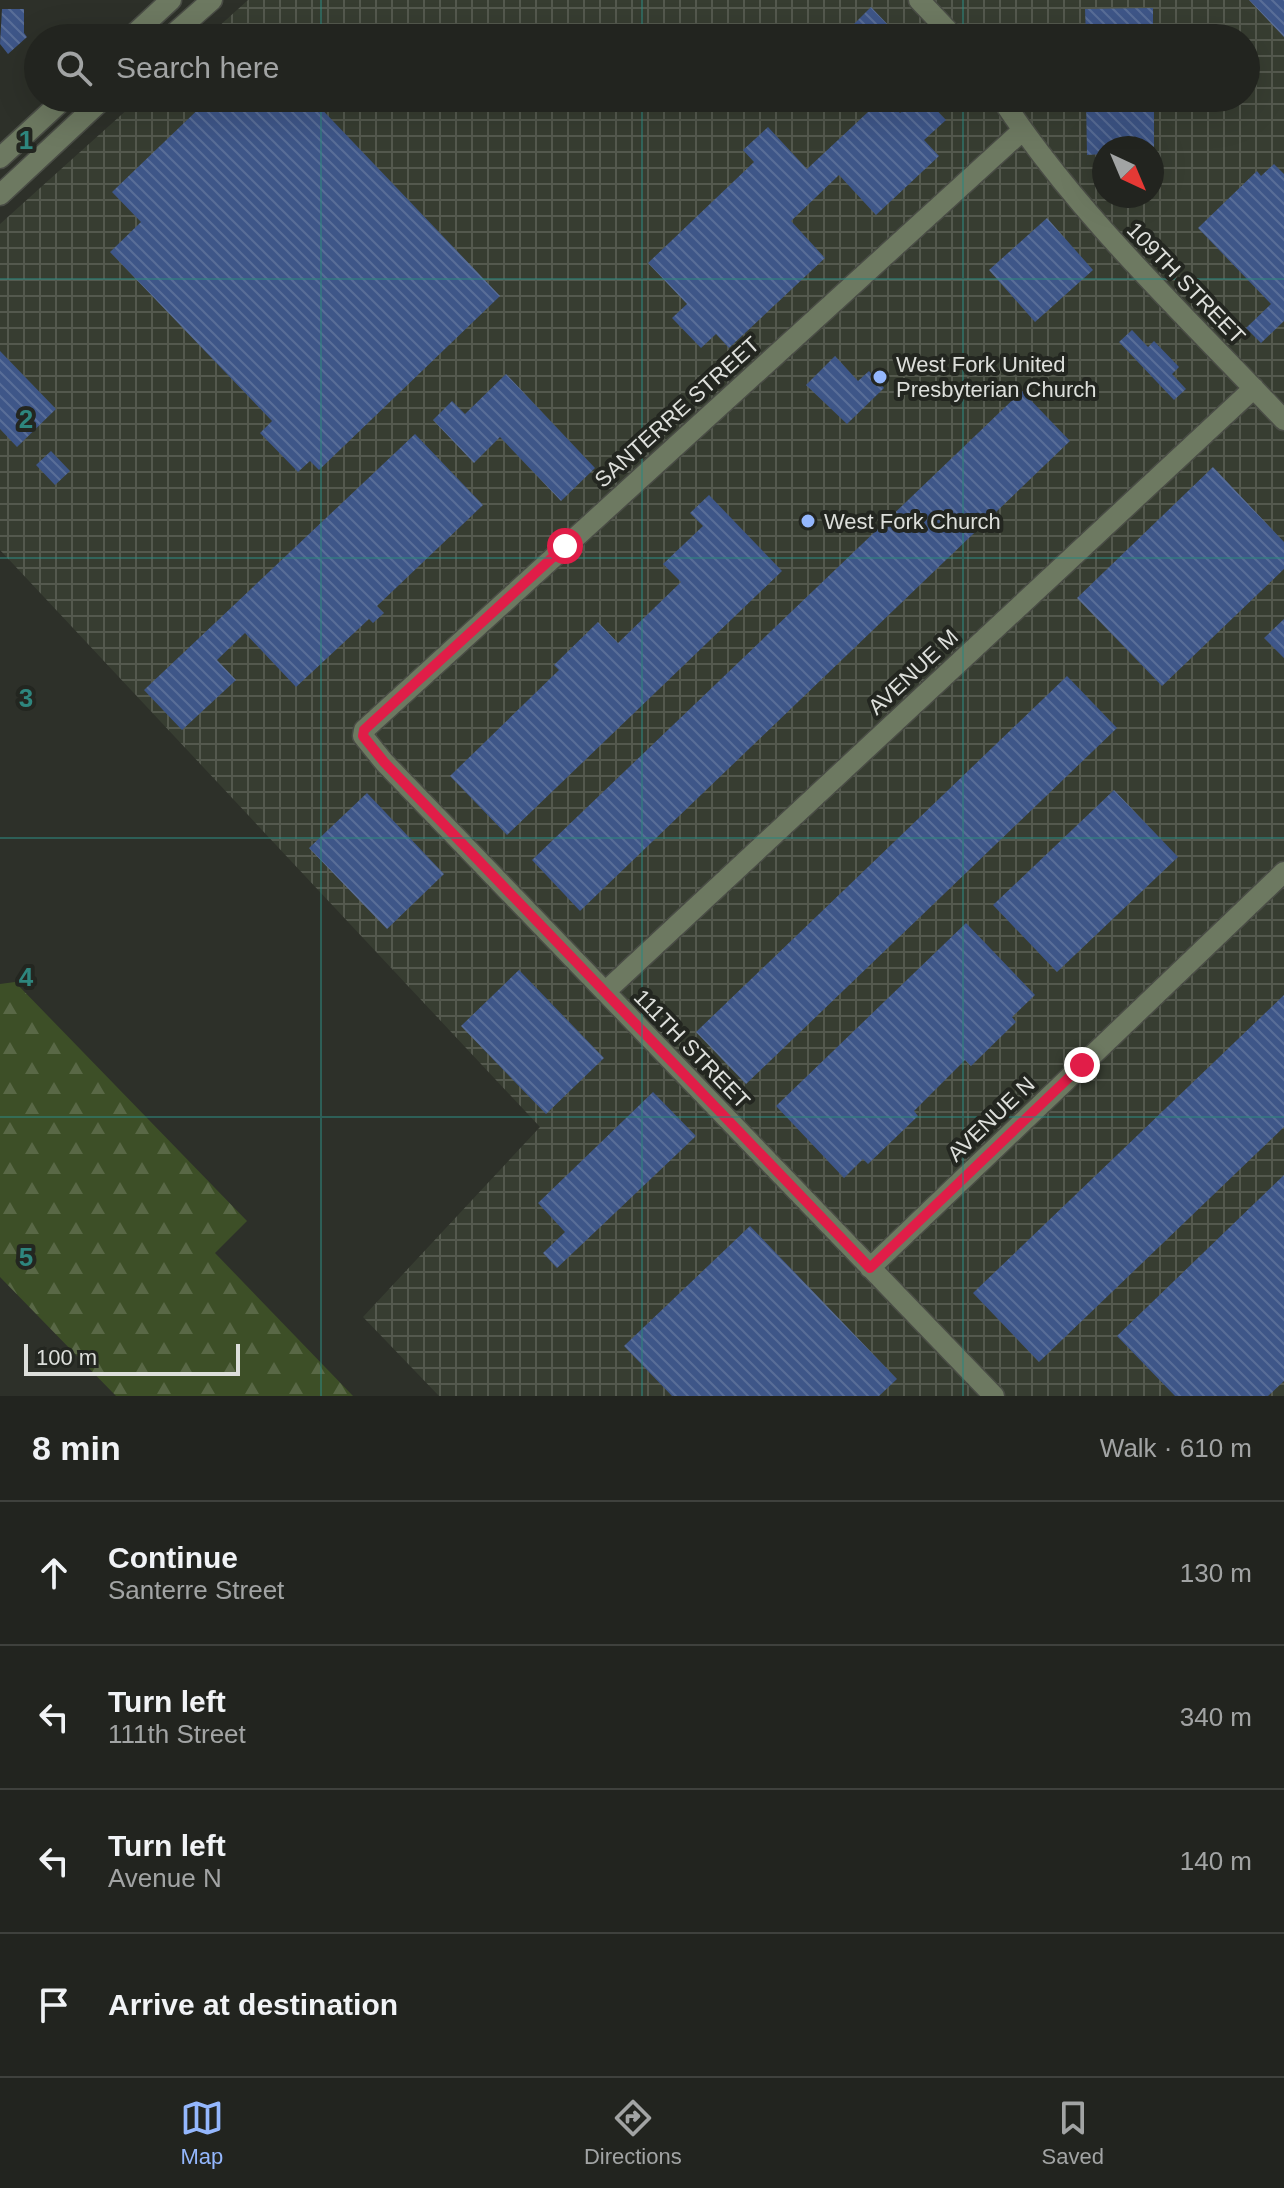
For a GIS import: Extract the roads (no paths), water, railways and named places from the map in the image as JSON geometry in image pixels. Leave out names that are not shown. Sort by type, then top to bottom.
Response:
[{"type":"street","points":[[145,24],[171,0]]},
{"type":"street","points":[[185,24],[212,0]]},
{"type":"street","points":[[919,0],[942,24]]},
{"type":"street","points":[[0,158],[50,112]]},
{"type":"street","points":[[0,194],[89,112]]},
{"type":"street","name":"109TH STREET","points":[[1011,112],[1097,224],[1284,420]]},
{"type":"street","name":"SANTERRE STREET","points":[[364,730],[1023,130]]},
{"type":"street","name":"AVENUE M","points":[[605,992],[1254,388]]},
{"type":"street","name":"111TH STREET","points":[[364,730],[363,736],[384,762],[994,1396]]},
{"type":"street","name":"AVENUE N","points":[[870,1268],[1284,872]]},
{"type":"place","name":"West Fork United Presbyterian Church","points":[[880,377]]},
{"type":"place","name":"West Fork Church","points":[[808,521]]}]
